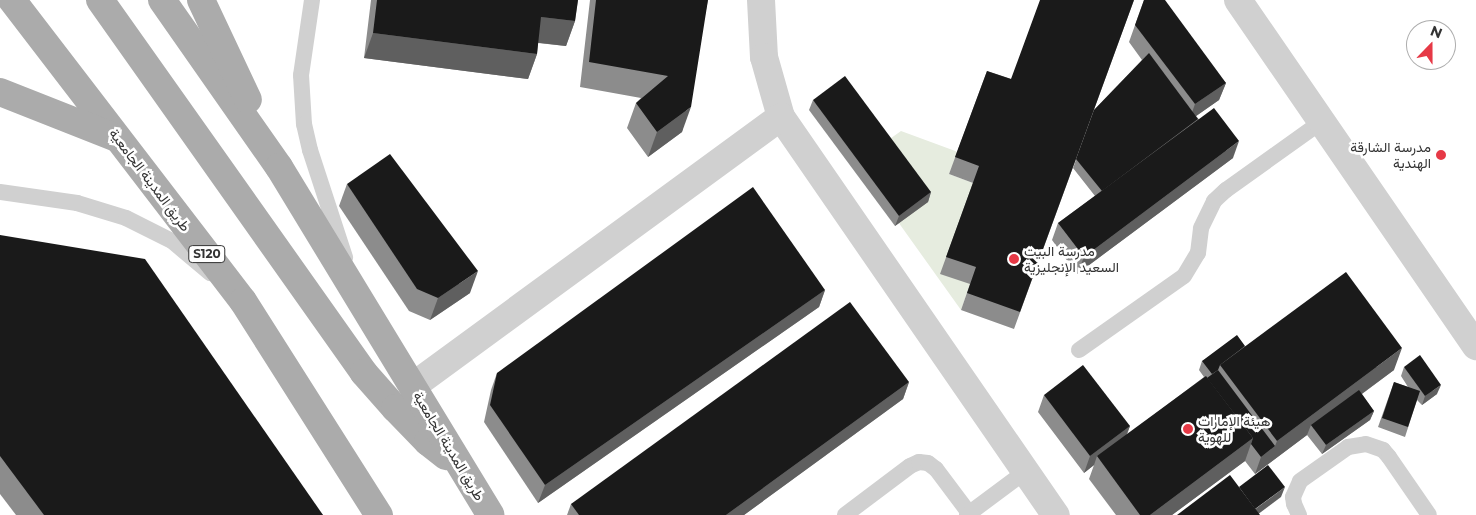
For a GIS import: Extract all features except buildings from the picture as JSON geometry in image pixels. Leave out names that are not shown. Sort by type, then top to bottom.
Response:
[{"type":"main road","name":"طريق المدينة الجامعية","points":[[12,0],[243,301],[374,512]]},
{"type":"main road","points":[[100,0],[364,373],[428,442],[465,471]]},
{"type":"main road","name":"طريق المدينة الجامعية","points":[[162,0],[279,167],[491,515]]},
{"type":"main road","points":[[201,0],[279,167]]},
{"type":"main road","points":[[0,92],[118,138]]},
{"type":"street","points":[[761,0],[764,57],[781,117],[1056,515]]},
{"type":"street","points":[[1238,0],[1476,346]]},
{"type":"street","points":[[413,386],[781,117]]},
{"type":"lane","points":[[312,0],[301,75],[304,124],[310,150],[357,295]]},
{"type":"lane","points":[[1079,350],[1184,276],[1198,253],[1201,228],[1214,201],[1226,190],[1321,122]]},
{"type":"lane","points":[[0,192],[77,203],[126,218],[172,241],[243,301]]},
{"type":"lane","points":[[1299,515],[1293,497],[1300,481],[1348,446],[1366,444],[1383,450],[1429,515]]},
{"type":"lane","points":[[845,515],[919,462],[928,463],[936,469],[968,514],[1026,471]]},
{"type":"shaded area","points":[[901,131],[958,152],[949,174],[973,183],[970,284],[961,310],[856,163]]},
{"type":"place","name":"مدرسة الشارقة الهندية","points":[[1441,155]]},
{"type":"place","name":"مدرسة البيت السعيد الإنجليزية","points":[[1014,259]]},
{"type":"place","name":"هيئة الإمارات للهوية","points":[[1188,429]]}]
